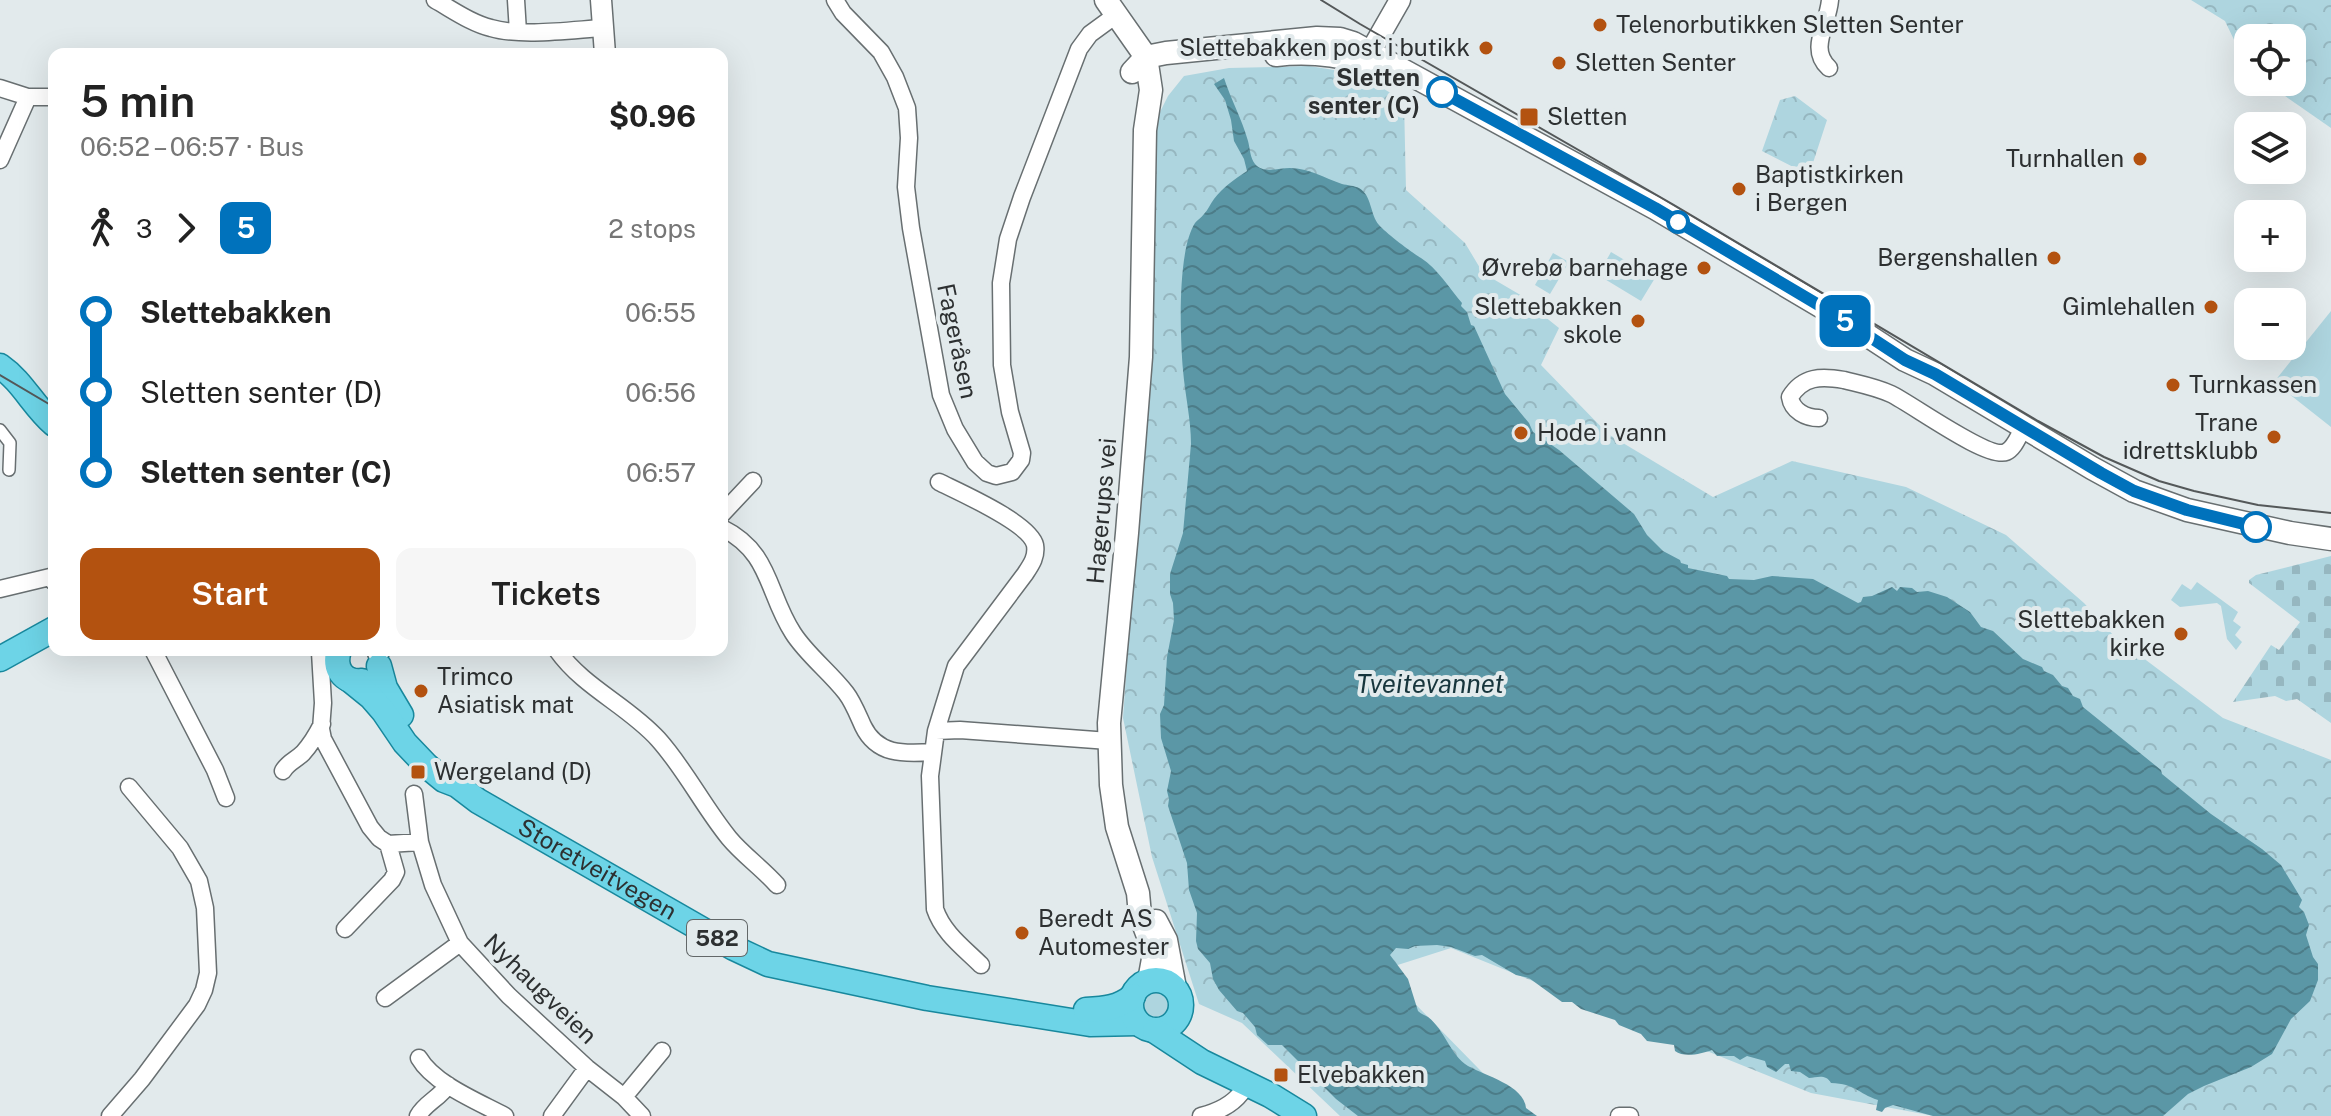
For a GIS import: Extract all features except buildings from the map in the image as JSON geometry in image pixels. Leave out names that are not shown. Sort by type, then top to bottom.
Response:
[{"type":"main road","name":"Hagerups vei","points":[[1091,0],[1109,12],[1122,47],[1143,68],[1145,130],[1141,357],[1109,741],[1117,827],[1138,893],[1140,915],[1153,959],[1141,988]]},
{"type":"main road","points":[[1143,68],[1166,53],[1317,38],[1340,39],[1367,57],[1469,106],[1655,208],[1844,320],[1905,360],[1935,374],[2134,491],[2187,510],[2278,531],[2331,539]]},
{"type":"main road","points":[[0,366],[23,386],[48,419]]},
{"type":"main road","points":[[0,659],[48,632]]},
{"type":"main road","name":"582","points":[[332,656],[341,674],[361,682],[372,676],[378,656]]},
{"type":"main road","name":"Storetveitvegen","points":[[378,656],[385,688],[395,706],[414,735],[450,773],[457,785]]},
{"type":"main road","name":"Storetveitvegen","points":[[350,680],[378,705],[405,743],[444,780],[768,964],[927,998],[1065,1021],[1146,1027]]},
{"type":"main road","name":"Hagerups vei","points":[[1138,893],[1166,940],[1178,997]]},
{"type":"main road","points":[[1225,1072],[1190,1034],[1178,997],[1163,981],[1141,988],[1131,1010],[1146,1027],[1202,1062],[1270,1095],[1304,1116]]},
{"type":"main road","name":"Storetveitvegen","points":[[877,986],[921,988],[1085,1011],[1125,1002],[1141,988]]},
{"type":"main road","points":[[1146,1027],[1163,1030],[1176,1021],[1178,997]]},
{"type":"street","points":[[435,0],[493,29],[518,32],[603,28]]},
{"type":"street","points":[[516,0],[518,32]]},
{"type":"street","points":[[601,0],[605,48]]},
{"type":"street","name":"Fageråsen","points":[[835,0],[843,13],[881,52],[907,108],[906,187],[909,214],[941,395],[955,429],[975,462],[987,473],[996,476],[1012,472],[1022,453],[1010,412],[1002,365],[1001,283],[1008,239],[1079,49],[1109,12]]},
{"type":"street","points":[[1367,57],[1400,0]]},
{"type":"street","points":[[1829,68],[1821,61],[1818,47],[1830,0]]},
{"type":"street","points":[[0,88],[28,97],[48,97]]},
{"type":"street","points":[[3,149],[28,97]]},
{"type":"street","points":[[1819,418],[1803,414],[1791,404],[1790,397],[1801,383],[1815,378],[1841,380],[1892,395],[1968,440],[1995,452],[2007,452],[2013,447],[2024,427]]},
{"type":"street","points":[[0,430],[10,443],[9,470]]},
{"type":"street","points":[[728,508],[753,481]]},
{"type":"street","points":[[939,482],[1016,523],[1026,530],[1035,545],[1034,559],[1025,574],[956,666],[932,752],[930,776],[935,909],[946,931],[981,965]]},
{"type":"street","points":[[728,532],[744,541],[759,560],[792,632],[845,692],[877,745],[897,753],[932,752]]},
{"type":"street","points":[[0,589],[48,577]]},
{"type":"street","points":[[156,656],[215,770],[226,798]]},
{"type":"street","points":[[331,656],[323,703],[323,739],[370,827],[379,838],[388,844],[420,842]]},
{"type":"street","points":[[562,656],[582,678],[656,737],[730,840],[764,869],[777,885]]},
{"type":"street","points":[[283,771],[316,737],[322,724]]},
{"type":"street","points":[[936,731],[1109,741]]},
{"type":"street","points":[[110,1116],[197,1005],[208,973],[205,908],[199,881],[180,848],[129,787]]},
{"type":"street","name":"Nyhaugveien","points":[[414,794],[420,842],[433,885],[460,943],[509,996],[642,1116]]},
{"type":"street","points":[[345,929],[392,880],[396,872],[388,844]]},
{"type":"street","name":"Nyhaugveien","points":[[385,998],[460,943]]},
{"type":"street","points":[[624,1097],[662,1051]]},
{"type":"street","points":[[419,1058],[431,1073],[448,1085],[505,1116]]},
{"type":"street","name":"Nyhaugveien","points":[[552,1116],[587,1068]]},
{"type":"street","points":[[418,1116],[448,1085]]},
{"type":"street","points":[[1201,1116],[1223,1108],[1241,1093]]},
{"type":"street","points":[[1619,1116],[1630,1116]]},
{"type":"green space","points":[[2191,0],[2331,0],[2331,128],[2285,96],[2306,96],[2306,24],[2234,24],[2234,40],[2225,21]]},
{"type":"green space","name":"Tveitevannet","points":[[1309,66],[1359,74],[1404,101],[1406,190],[1465,243],[1483,273],[1534,303],[1559,328],[1541,365],[1608,434],[1713,497],[1792,461],[1906,487],[2006,535],[2084,603],[2114,636],[2223,718],[2331,760],[2331,1116],[1934,1116],[1811,1093],[1451,948],[1382,970],[1525,1116],[1340,1116],[1242,1023],[1199,1004],[1152,857],[1123,718],[1146,398],[1157,118],[1168,96],[1184,76],[1229,68]]},
{"type":"green space","points":[[1795,96],[1827,120],[1809,175],[1762,151],[1780,100]]},
{"type":"green space","points":[[1611,252],[1655,278],[1641,301],[1598,275]]},
{"type":"green space","points":[[1553,253],[1569,262],[1550,294],[1535,285]]},
{"type":"green space","points":[[2331,311],[2331,427],[2274,382],[2292,360],[2306,360],[2306,342]]},
{"type":"green space","points":[[2331,556],[2331,723],[2297,699],[2286,701],[2275,696],[2233,702],[2271,645],[2279,650],[2300,622],[2249,580],[2256,575]]},
{"type":"green space","points":[[2197,582],[2238,612],[2233,621],[2241,627],[2235,635],[2242,642],[2236,650],[2227,639],[2221,606],[2217,603],[2180,607],[2171,600],[2182,584],[2191,590]]},
{"type":"green space","points":[[1156,993],[1165,997],[1169,1006],[1165,1015],[1156,1019],[1147,1015],[1143,1006],[1147,997]]},
{"type":"water","name":"Tveitevannet","points":[[1224,78],[1255,164],[1267,170],[1304,170],[1363,191],[1379,225],[1427,262],[1462,303],[1505,394],[1533,432],[1559,450],[1634,514],[1647,535],[1663,551],[1688,565],[1688,568],[1729,579],[1754,580],[1772,576],[1813,579],[1858,603],[1863,597],[1892,587],[1897,591],[1900,587],[1912,588],[1917,592],[1928,591],[1947,597],[1970,612],[1981,627],[1993,631],[2023,659],[2053,675],[2073,696],[2080,699],[2083,707],[2161,770],[2162,774],[2281,865],[2302,900],[2299,907],[2309,925],[2306,935],[2318,964],[2318,980],[2310,1001],[2291,1019],[2272,1054],[2251,1067],[2188,1094],[2163,1116],[1933,1116],[1893,1105],[1882,1112],[1876,1110],[1878,1100],[1851,1087],[1831,1083],[1824,1077],[1809,1078],[1791,1071],[1789,1064],[1776,1072],[1767,1067],[1765,1061],[1747,1056],[1740,1060],[1734,1056],[1717,1056],[1712,1050],[1683,1054],[1675,1051],[1674,1045],[1647,1041],[1641,1034],[1619,1025],[1615,1020],[1581,1009],[1572,1002],[1562,1002],[1529,978],[1516,975],[1482,955],[1475,956],[1437,945],[1396,948],[1390,955],[1408,979],[1418,1011],[1434,1022],[1462,1061],[1511,1087],[1524,1100],[1526,1108],[1537,1116],[1358,1116],[1336,1099],[1282,1045],[1268,1045],[1257,1035],[1255,1027],[1219,990],[1210,963],[1198,949],[1197,913],[1189,890],[1187,863],[1168,806],[1171,771],[1161,738],[1160,714],[1164,705],[1167,657],[1174,620],[1170,574],[1183,533],[1191,444],[1181,337],[1185,253],[1195,223],[1221,191],[1247,171],[1234,141],[1225,100],[1214,84]]},
{"type":"tram line","points":[[1321,0],[2104,457],[2159,481],[2194,491],[2258,505],[2331,513]]},
{"type":"tram line","points":[[0,375],[48,403]]},
{"type":"bus line","name":"5","points":[[1442,92],[1655,208],[1844,320],[1905,360],[1935,374],[2134,491],[2187,510],[2256,527]]},
{"type":"place","name":"Telenorbutikken Sletten Senter","points":[[1600,25]]},
{"type":"place","name":"Slettebakken post i butikk","points":[[1486,48]]},
{"type":"place","name":"Sletten Senter","points":[[1559,63]]},
{"type":"place","name":"Sletten senter (C)","points":[[1442,92]]},
{"type":"place","name":"Sletten","points":[[1529,117]]},
{"type":"place","name":"Turnhallen","points":[[2140,159]]},
{"type":"place","name":"Baptistkirken i Bergen","points":[[1739,189]]},
{"type":"place","name":"Bergenshallen","points":[[2054,258]]},
{"type":"place","name":"Øvrebø barnehage","points":[[1704,268]]},
{"type":"place","name":"Gimlehallen","points":[[2211,307]]},
{"type":"place","name":"Slettebakken skole","points":[[1638,321]]},
{"type":"place","name":"Turnkassen","points":[[2173,385]]},
{"type":"place","name":"Hode i vann","points":[[1521,433]]},
{"type":"place","name":"Trane idrettsklubb","points":[[2274,437]]},
{"type":"place","name":"Slettebakken kirke","points":[[2181,634]]},
{"type":"place","name":"Trimco Asiatisk mat","points":[[421,691]]},
{"type":"place","name":"Wergeland (D)","points":[[418,772]]},
{"type":"place","name":"Beredt AS Automester","points":[[1022,933]]},
{"type":"place","name":"Elvebakken","points":[[1281,1075]]}]
